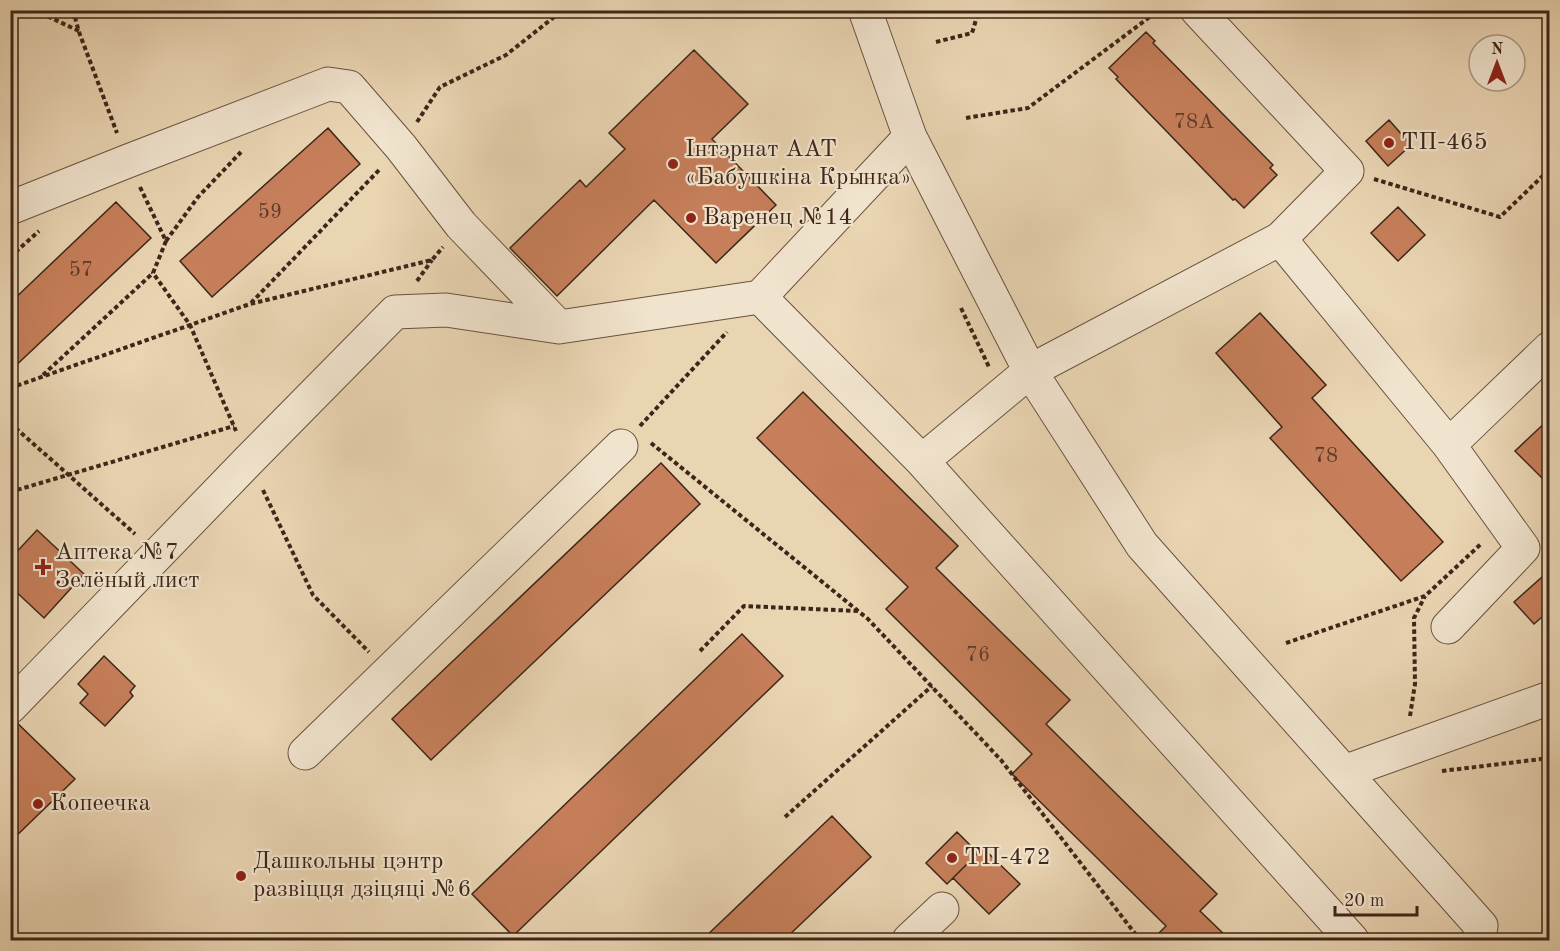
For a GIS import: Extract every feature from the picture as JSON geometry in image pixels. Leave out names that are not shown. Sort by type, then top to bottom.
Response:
[{"type":"street","points":[[865,10],[910,137],[1030,371],[1142,545],[1481,926],[1479,940]]},
{"type":"street","points":[[922,461],[1030,371],[1280,239],[1347,171],[1197,10]]},
{"type":"street","points":[[10,208],[328,84],[349,87],[401,147],[461,225],[559,327]]},
{"type":"street","points":[[10,707],[395,312],[446,310],[559,327],[760,297],[910,137]]},
{"type":"street","points":[[1280,239],[1449,445],[1523,548],[1448,627]]},
{"type":"street","points":[[760,297],[922,461],[1352,940]]},
{"type":"street","points":[[1449,445],[1550,348]]},
{"type":"street","points":[[305,753],[628,438]]},
{"type":"street","points":[[1344,772],[1550,698]]},
{"type":"street","points":[[909,940],[942,909]]},
{"type":"path","points":[[34,10],[79,32]]},
{"type":"path","points":[[73,10],[79,32],[128,161]]},
{"type":"path","points":[[250,304],[401,147],[440,87],[506,55],[563,10]]},
{"type":"path","points":[[936,42],[972,33],[979,10]]},
{"type":"path","points":[[966,118],[1028,108],[1159,10]]},
{"type":"path","points":[[166,241],[198,197],[245,147]]},
{"type":"path","points":[[1347,171],[1500,217],[1550,169]]},
{"type":"path","points":[[10,388],[250,304],[432,260],[461,225]]},
{"type":"path","points":[[40,378],[153,273]]},
{"type":"path","points":[[729,330],[628,438],[859,611],[1001,760],[1140,940]]},
{"type":"path","points":[[10,423],[158,555]]},
{"type":"path","points":[[10,492],[234,426]]},
{"type":"path","points":[[1410,716],[1415,684],[1414,618],[1425,596],[1504,523]]},
{"type":"path","points":[[1286,643],[1425,596]]},
{"type":"path","points":[[700,651],[744,606],[859,611]]},
{"type":"path","points":[[785,817],[932,686]]},
{"type":"path","points":[[1441,771],[1550,758]]},
{"type":"building","points":[[1146,32],[1155,41],[1153,43],[1273,165],[1270,168],[1277,175],[1244,208],[1235,199],[1233,200],[1116,79],[1118,77],[1109,68]]},
{"type":"building","name":"Інтэрнат ААТ «Бабушкіна Крынка»","points":[[694,50],[748,104],[712,139],[776,205],[716,263],[654,200],[557,296],[510,248],[580,180],[586,187],[625,149],[609,133]]},
{"type":"building","name":"ТП-465","points":[[1389,120],[1411,145],[1388,166],[1366,141]]},
{"type":"building","points":[[328,128],[360,164],[212,297],[180,261]]},
{"type":"building","points":[[116,202],[151,238],[10,371],[10,303]]},
{"type":"building","points":[[1398,207],[1425,235],[1398,261],[1371,233]]},
{"type":"building","points":[[1260,313],[1326,385],[1312,398],[1443,542],[1401,581],[1270,438],[1282,427],[1216,353]]},
{"type":"building","points":[[803,392],[958,546],[936,568],[1070,700],[1046,724],[1217,894],[1200,911],[1230,940],[1152,940],[1166,926],[1012,774],[1032,754],[886,609],[908,587],[757,438]]},
{"type":"building","points":[[1550,418],[1550,486],[1515,451]]},
{"type":"building","points":[[661,463],[700,504],[431,760],[392,719]]},
{"type":"building","name":"Аптека №7 Зелёный лист","points":[[37,530],[84,574],[44,618],[10,586],[10,559]]},
{"type":"building","points":[[1550,570],[1550,610],[1534,624],[1514,602]]},
{"type":"building","points":[[742,634],[783,676],[513,936],[472,894]]},
{"type":"building","points":[[104,656],[135,686],[130,692],[133,696],[105,726],[80,703],[88,694],[78,684]]},
{"type":"building","points":[[10,716],[75,779],[10,842]]},
{"type":"building","points":[[832,816],[871,857],[784,940],[702,940]]},
{"type":"building","name":"ТП-472","points":[[957,832],[978,853],[947,884],[926,863]]},
{"type":"building","points":[[983,848],[1020,884],[989,914],[953,878]]},
{"type":"place","name":"ТП-465","points":[[1389,143]]},
{"type":"place","name":"Інтэрнат ААТ «Бабушкіна Крынка»","points":[[673,164]]},
{"type":"place","name":"Варенец №14","points":[[691,218]]},
{"type":"place","name":"Аптека №7 Зелёный лист","points":[[43,567]]},
{"type":"place","name":"Копеечка","points":[[38,804]]},
{"type":"place","name":"ТП-472","points":[[952,858]]},
{"type":"place","name":"Дашкольны цэнтр развіцця дзіцяці №6","points":[[241,876]]}]
